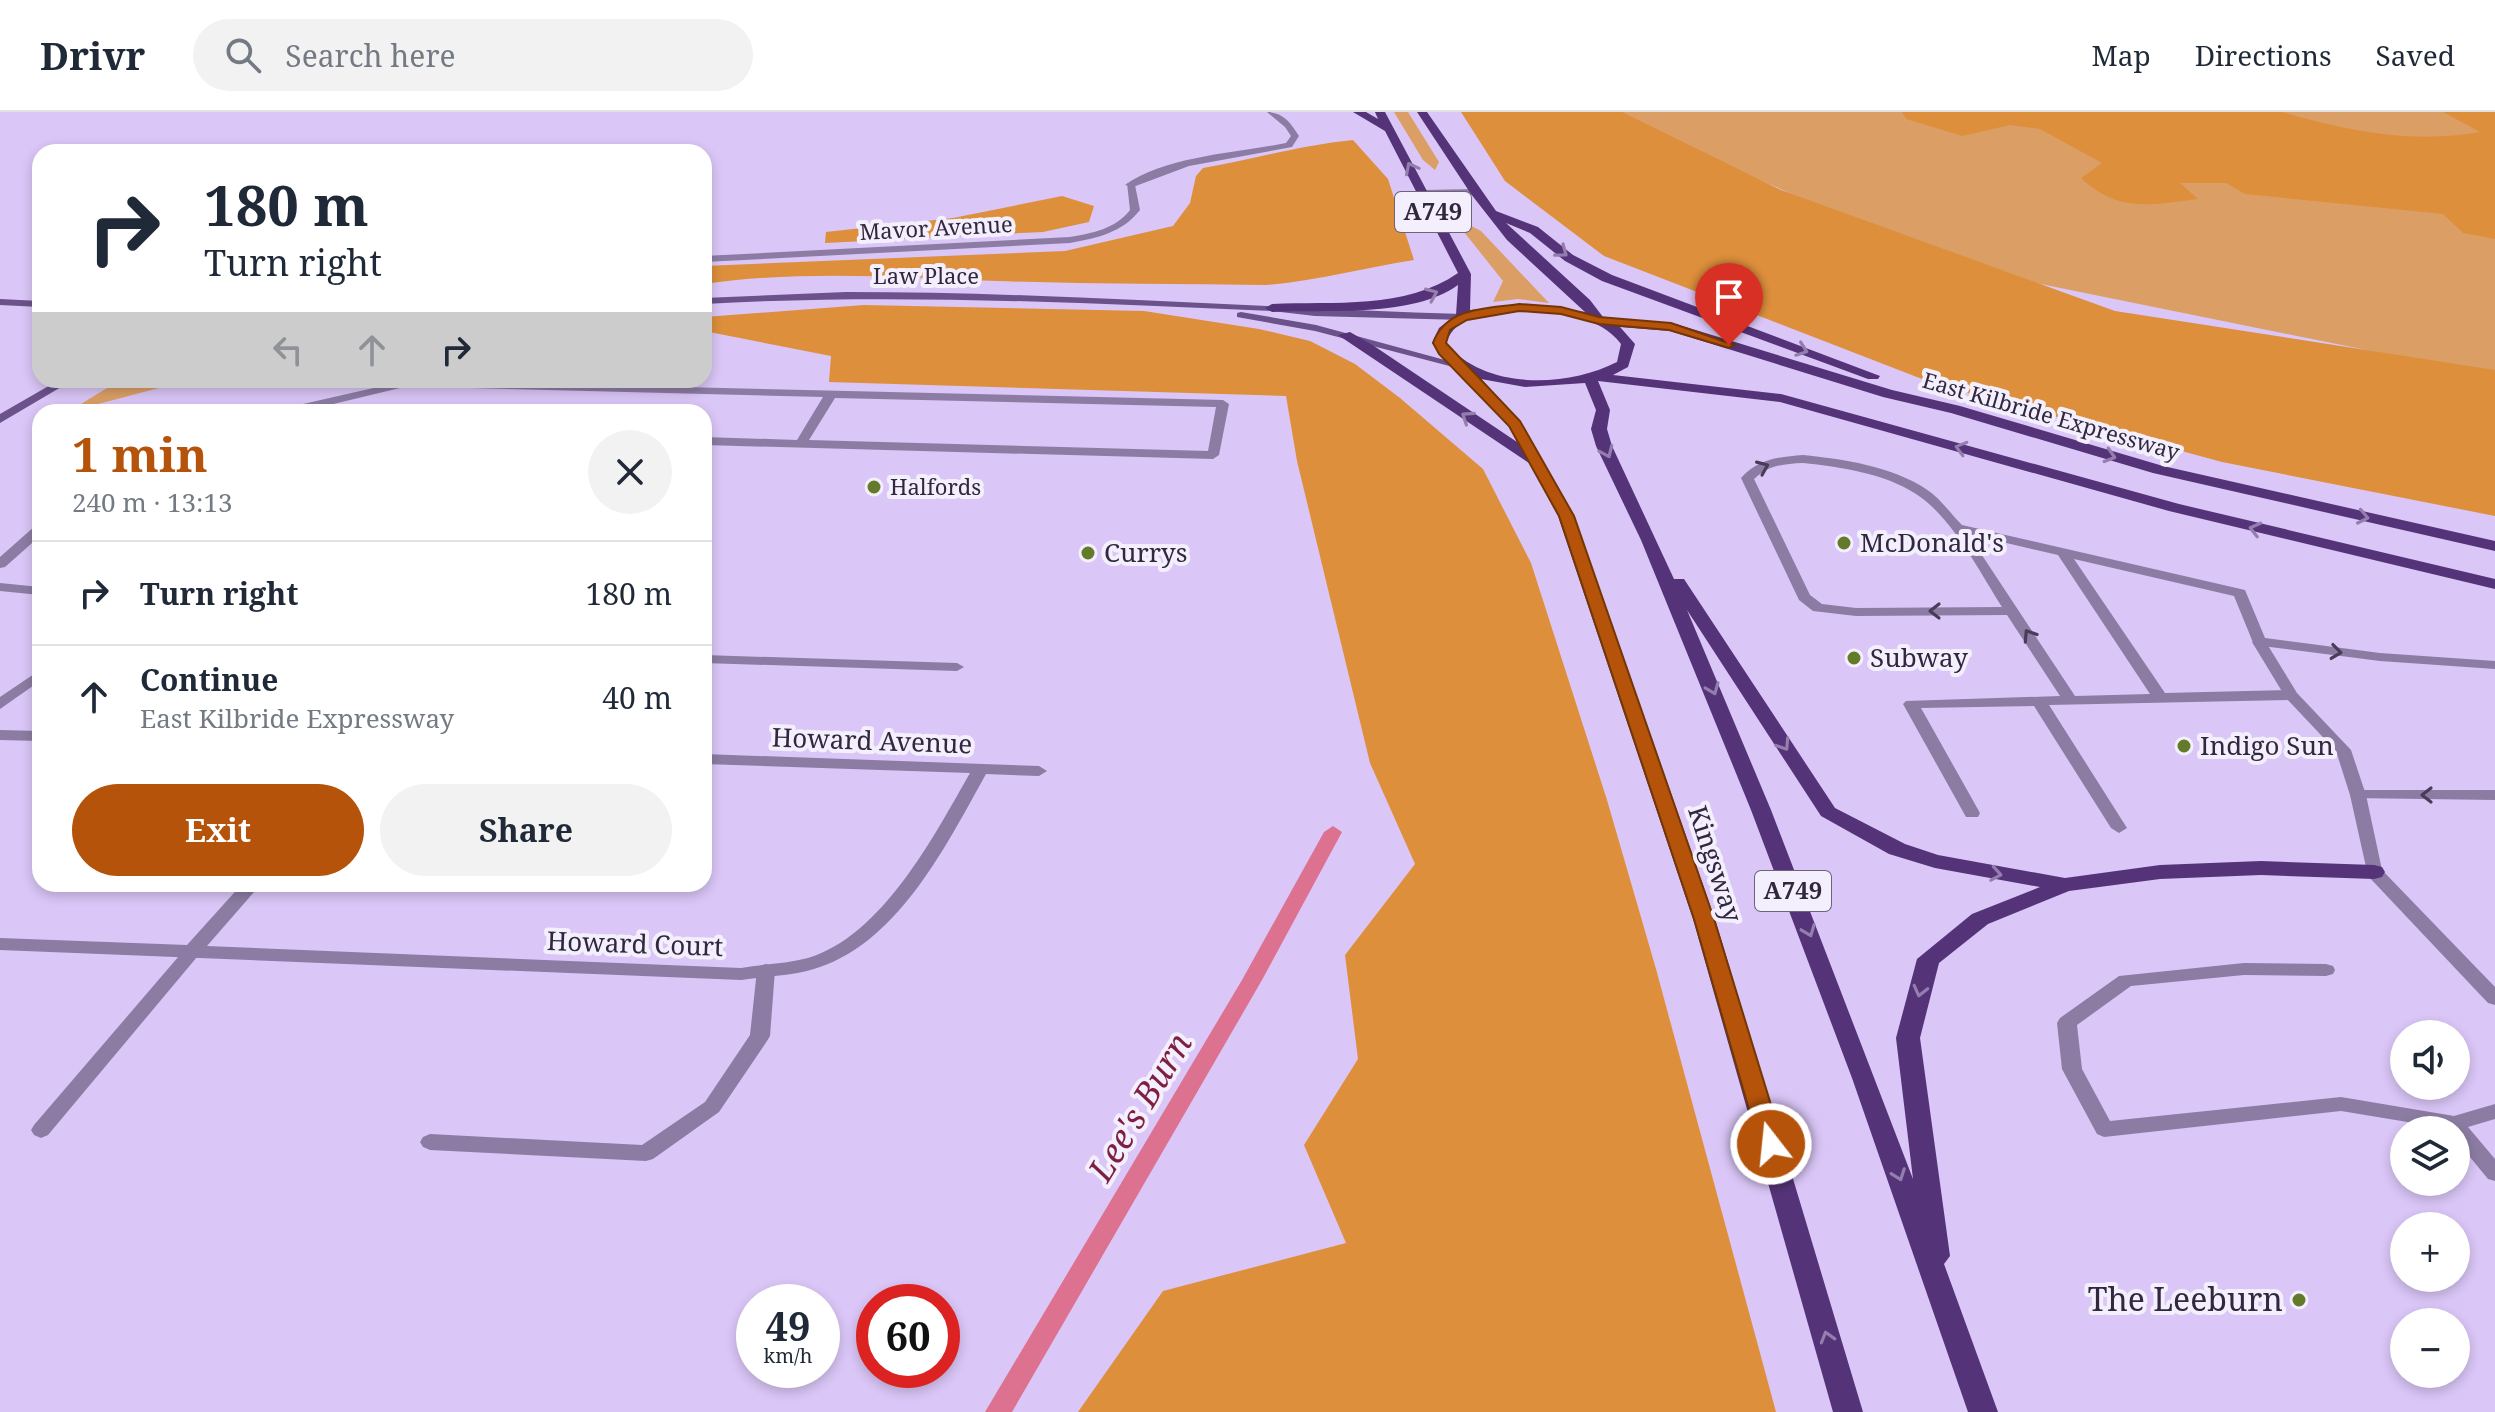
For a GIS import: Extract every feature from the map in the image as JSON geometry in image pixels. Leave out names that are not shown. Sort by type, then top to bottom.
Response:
[{"type":"main road","points":[[1358,112],[1389,129]]},
{"type":"main road","name":"A749","points":[[1380,112],[1465,274],[1463,317]]},
{"type":"main road","name":"A749","points":[[1422,112],[1475,192],[1511,237],[1585,303],[1599,321],[1624,337],[1628,351],[1623,364],[1594,378],[1603,410],[1599,429],[1604,446],[1649,540],[1707,675],[1827,979],[1983,1412]]},
{"type":"main road","points":[[1495,214],[1534,230],[1569,258],[1607,278],[1955,409]]},
{"type":"main road","points":[[1272,308],[1407,302],[1441,291],[1465,274]]},
{"type":"main road","name":"East Kilbride Expressway","points":[[1463,317],[1498,309],[1540,308],[1599,321],[1671,327],[1888,394],[1955,409],[2159,470],[2495,546]]},
{"type":"main road","name":"Kingsway","points":[[1463,317],[1445,329],[1439,343],[1515,424],[1566,516],[1704,919],[1848,1412]]},
{"type":"main road","points":[[1345,335],[1404,369],[1464,414],[1533,459]]},
{"type":"main road","points":[[1461,366],[1512,381],[1558,384],[1594,378],[1781,398],[2219,520],[2495,584]]},
{"type":"main road","points":[[1649,540],[1828,812],[1886,844],[1935,861],[2065,885]]},
{"type":"main road","points":[[1942,1296],[1908,1038],[1928,959],[1980,919],[2065,885],[2189,871],[2261,868],[2374,872]]},
{"type":"street","name":"Mavor Avenue","points":[[712,259],[1070,240],[1108,232],[1127,221],[1135,210],[1130,185],[1153,172],[1195,160],[1289,145],[1295,136],[1288,125],[1271,112]]},
{"type":"street","points":[[1424,193],[1475,192]]},
{"type":"street","name":"Law Place","points":[[712,301],[794,296],[981,296],[1272,308],[1315,313],[1463,317]]},
{"type":"street","points":[[0,302],[32,304]]},
{"type":"street","name":"Law Place","points":[[1148,303],[1276,320],[1461,366]]},
{"type":"street","points":[[0,419],[53,388]]},
{"type":"street","points":[[319,404],[387,388]]},
{"type":"street","points":[[592,388],[1223,404],[1213,455],[712,441]]},
{"type":"street","points":[[801,444],[831,394]]},
{"type":"street","points":[[2013,611],[1856,612],[1818,608],[1804,597],[1747,478],[1752,470],[1778,461],[1831,460],[1920,490],[1957,528],[2013,611],[2071,701]]},
{"type":"street","points":[[1957,528],[2240,593],[2259,642],[2291,695],[2343,750],[2358,795],[2374,872],[2495,998]]},
{"type":"street","points":[[0,564],[32,536]]},
{"type":"street","points":[[2061,550],[2159,696]]},
{"type":"street","points":[[0,587],[32,590]]},
{"type":"street","points":[[2259,642],[2380,657],[2495,665]]},
{"type":"street","points":[[712,659],[957,667]]},
{"type":"street","points":[[0,704],[32,680]]},
{"type":"street","points":[[1972,813],[1911,704],[2291,695]]},
{"type":"street","points":[[2039,701],[2119,828]]},
{"type":"street","points":[[0,735],[32,736]]},
{"type":"street","name":"Howard Avenue","points":[[712,759],[1039,771]]},
{"type":"street","name":"Howard Court","points":[[0,944],[741,974],[819,961],[882,920],[911,886],[981,769]]},
{"type":"street","points":[[2358,795],[2495,795]]},
{"type":"street","points":[[41,1130],[245,892]]},
{"type":"street","points":[[2326,970],[2244,969],[2126,980],[2067,1023],[2072,1069],[2104,1129],[2341,1104],[2409,1116]]},
{"type":"street","points":[[430,1142],[646,1153],[712,1107],[760,1036],[766,970]]},
{"type":"street","points":[[2470,1119],[2495,1111]]},
{"type":"street","points":[[2470,1143],[2495,1173]]},
{"type":"shaded area","points":[[1394,112],[1408,112],[1439,162],[1435,170],[1423,160]]},
{"type":"shaded area","points":[[1461,112],[1622,112],[1781,190],[2115,311],[2495,370],[2495,516],[2222,462],[1935,384],[1604,256],[1505,181]]},
{"type":"shaded area","points":[[1607,112],[2495,112],[2495,376],[1956,267]]},
{"type":"shaded area","points":[[1902,112],[2282,112],[2356,130],[2430,137],[2480,132],[2443,112],[2495,112],[2495,239],[2463,233],[2443,214],[2245,194],[2226,183],[2180,183],[2198,199],[2150,204],[2122,202],[2108,197],[2081,178],[2102,163],[2040,129],[2010,125],[1962,136],[1906,119]]},
{"type":"shaded area","points":[[1353,140],[1388,179],[1414,260],[1266,285],[850,276],[777,277],[712,283],[712,266],[1065,251],[1173,226],[1190,203],[1196,176],[1203,168]]},
{"type":"shaded area","points":[[1062,196],[1094,206],[1089,222],[1043,232],[825,243],[826,232],[953,218]]},
{"type":"shaded area","points":[[1466,223],[1481,231],[1549,303],[1518,299],[1493,302],[1503,281],[1464,232]]},
{"type":"shaded area","points":[[864,305],[1144,311],[1259,329],[1310,341],[1355,364],[1483,469],[1531,563],[1607,800],[1776,1412],[1078,1412],[1163,1291],[1346,1243],[1304,1145],[1358,1059],[1345,955],[1415,864],[1370,763],[1297,461],[1286,396],[829,382],[831,356],[712,333],[712,316]]},
{"type":"shaded area","points":[[107,388],[159,388],[98,404],[81,404]]},
{"type":"waterway","name":"Lee's Burn","points":[[998,1412],[1252,980],[1333,832]]},
{"type":"place","name":"Halfords","points":[[874,487]]},
{"type":"place","name":"McDonald's","points":[[1844,543]]},
{"type":"place","name":"Currys","points":[[1088,553]]},
{"type":"place","name":"Subway","points":[[1854,658]]},
{"type":"place","name":"Indigo Sun","points":[[2184,746]]},
{"type":"place","name":"The Leeburn","points":[[2299,1300]]},
{"type":"route","points":[[1729,345],[1671,327],[1640,322],[1599,321],[1561,311],[1519,307],[1463,317],[1445,329],[1439,343],[1443,351],[1515,424],[1566,516],[1704,919],[1771,1144]]}]
